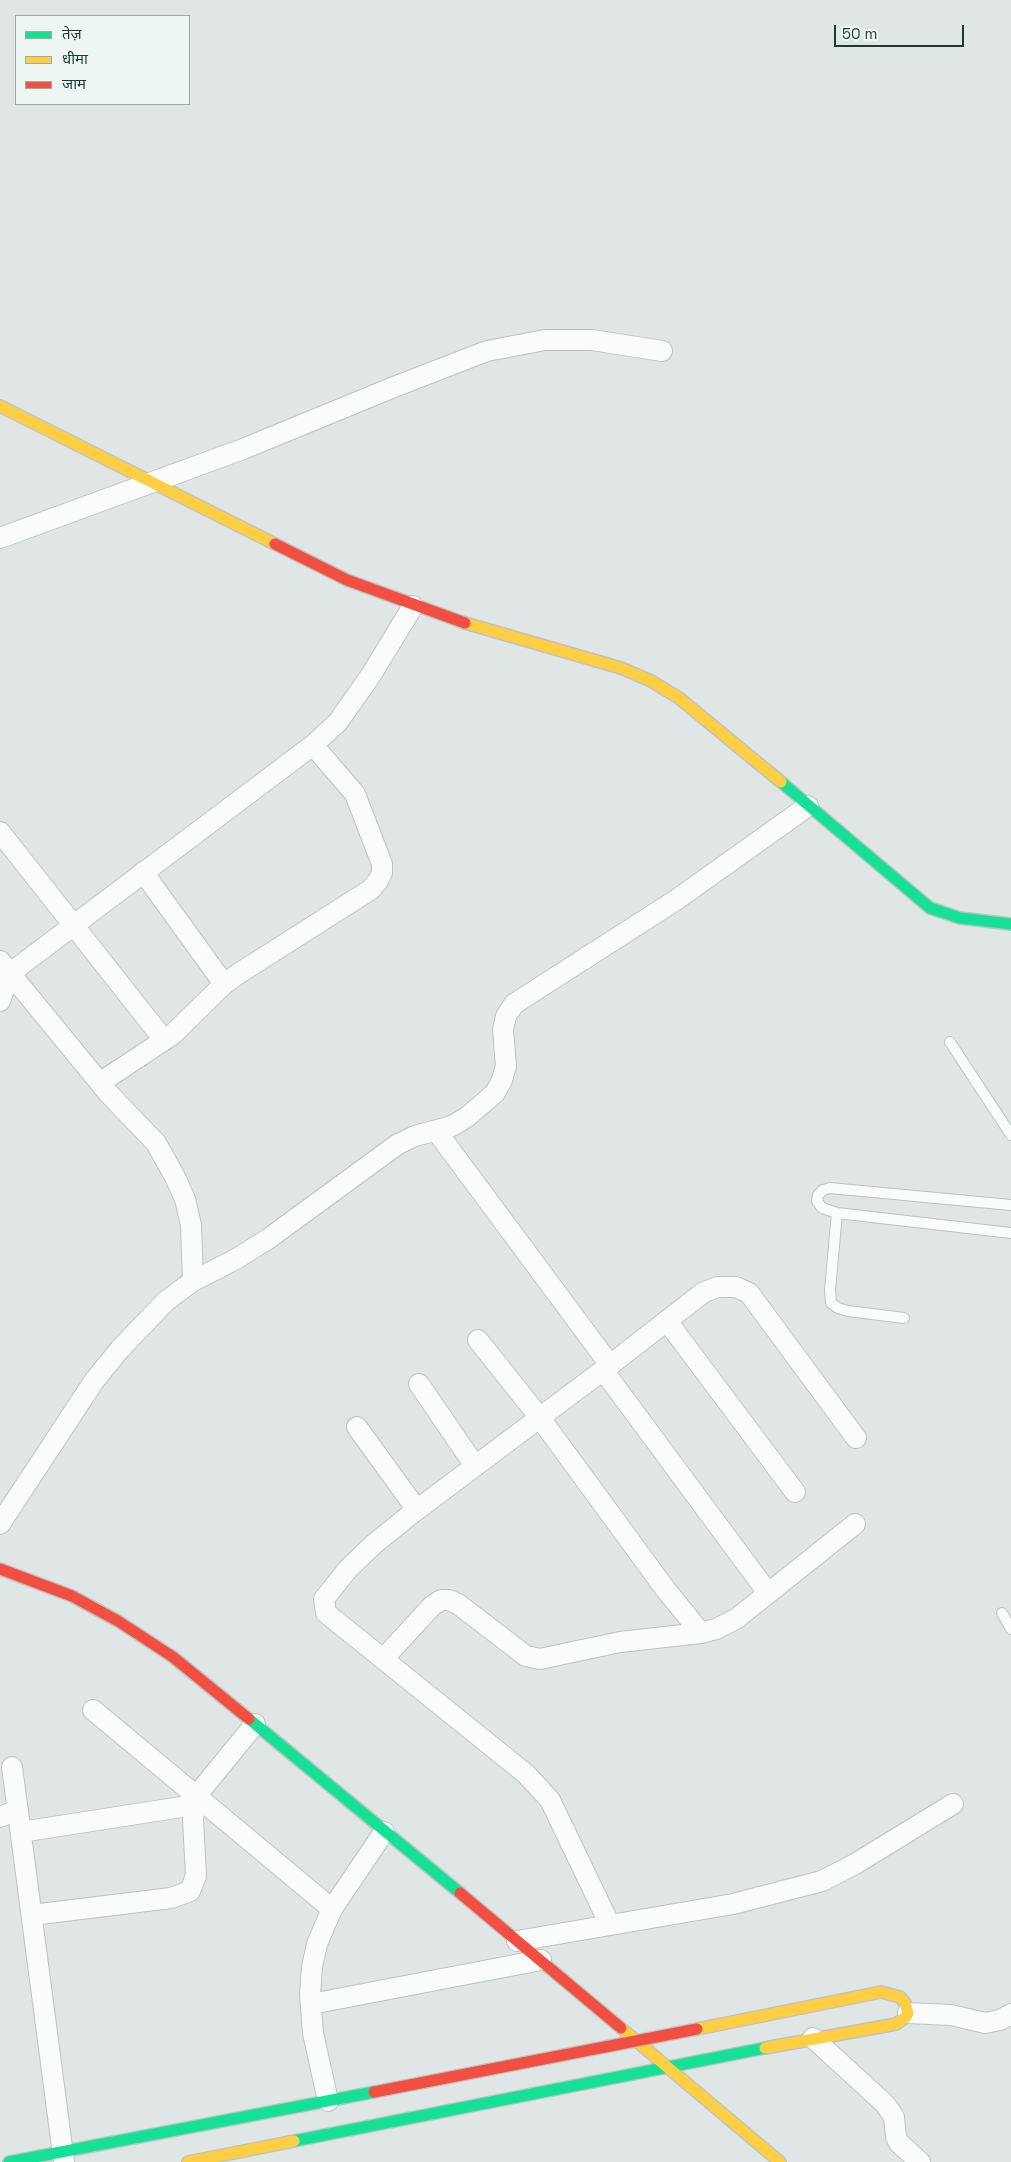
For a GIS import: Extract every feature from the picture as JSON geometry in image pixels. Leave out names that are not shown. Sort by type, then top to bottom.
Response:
[{"type":"street","points":[[0,538],[243,449],[487,351],[545,340],[583,340],[662,351]]},
{"type":"street","points":[[0,406],[347,580],[446,618],[621,668],[651,681],[679,698],[930,908],[960,918],[1011,924]]},
{"type":"street","points":[[6,967],[74,924],[313,745],[343,714],[371,676],[413,606]]},
{"type":"street","points":[[101,1082],[164,1040],[224,984],[370,890],[378,881],[382,873],[382,864],[354,794],[313,745]]},
{"type":"street","points":[[0,1524],[94,1381],[120,1349],[166,1301],[193,1281],[268,1239],[398,1144],[415,1136],[437,1132],[452,1126],[483,1105],[498,1086],[506,1066],[503,1030],[506,1016],[514,1004],[676,900],[808,806]]},
{"type":"street","points":[[0,832],[164,1040]]},
{"type":"street","points":[[143,872],[224,984]]},
{"type":"street","points":[[6,967],[119,1104],[146,1130],[156,1143],[174,1175],[184,1199],[191,1225],[193,1281]]},
{"type":"street","points":[[0,1001],[7,980],[6,967]]},
{"type":"street","points":[[437,1132],[768,1593]]},
{"type":"street","points":[[610,1925],[550,1800],[526,1774],[326,1613],[324,1599],[348,1569],[374,1544],[607,1368],[704,1292],[718,1287],[736,1287],[749,1293],[856,1438]]},
{"type":"street","points":[[667,1321],[795,1492]]},
{"type":"street","points":[[478,1340],[540,1418],[666,1590],[701,1633]]},
{"type":"street","points":[[419,1384],[476,1466]]},
{"type":"street","points":[[357,1427],[417,1510]]},
{"type":"street","points":[[383,1659],[432,1606],[441,1600],[449,1600],[458,1604],[511,1646],[526,1656],[540,1659],[620,1642],[701,1633],[716,1629],[736,1619],[855,1524]]},
{"type":"street","points":[[0,1569],[72,1596],[118,1621],[173,1657],[540,1960],[780,2162]]},
{"type":"street","points":[[93,1710],[196,1800],[332,1909]]},
{"type":"street","points":[[32,1915],[171,1898],[190,1891],[196,1876],[196,1800],[255,1724]]},
{"type":"street","points":[[12,1767],[9,1814],[21,1832],[64,2157]]},
{"type":"street","points":[[21,1832],[196,1800]]},
{"type":"street","points":[[517,1941],[732,1904],[822,1880],[855,1864],[953,1804]]},
{"type":"street","points":[[328,2101],[313,2033],[311,2004],[312,1967],[317,1944],[332,1909],[384,1832]]},
{"type":"street","points":[[311,2004],[540,1960]]},
{"type":"street","points":[[9,2162],[64,2157],[328,2101],[637,2042],[881,1992],[900,1997],[905,2003],[908,2013]]},
{"type":"street","points":[[908,2013],[950,2015],[986,2024],[1011,2014]]},
{"type":"street","points":[[188,2162],[220,2159],[812,2038],[896,2024],[906,2017],[908,2013]]},
{"type":"street","points":[[812,2038],[886,2104],[894,2117],[896,2137],[899,2143],[920,2162]]},
{"type":"lane","points":[[950,1042],[1011,1135]]},
{"type":"lane","points":[[1011,1205],[830,1188],[823,1190],[818,1195],[817,1201],[822,1208],[838,1213],[1011,1233]]},
{"type":"lane","points":[[838,1213],[830,1290],[831,1303],[838,1308],[848,1311],[904,1318]]},
{"type":"lane","points":[[1002,1612],[1011,1628]]},
{"type":"traffic: fast","points":[[781,782],[930,908],[960,918],[1011,924]]},
{"type":"traffic: fast","points":[[249,1719],[460,1893]]},
{"type":"traffic: fast","points":[[294,2141],[765,2048]]},
{"type":"traffic: fast","points":[[9,2162],[374,2092]]},
{"type":"traffic: slow","points":[[0,406],[275,544]]},
{"type":"traffic: slow","points":[[465,623],[621,668],[651,681],[679,698],[781,782]]},
{"type":"traffic: slow","points":[[697,2029],[881,1992],[900,1997],[905,2003],[908,2013],[906,2017],[896,2024],[765,2048]]},
{"type":"traffic: slow","points":[[621,2028],[780,2162]]},
{"type":"traffic: slow","points":[[188,2162],[294,2141]]},
{"type":"traffic: jam","points":[[275,544],[347,580],[465,623]]},
{"type":"traffic: jam","points":[[0,1569],[72,1596],[118,1621],[173,1657],[249,1719]]},
{"type":"traffic: jam","points":[[460,1893],[621,2028]]},
{"type":"traffic: jam","points":[[374,2092],[697,2029]]}]
